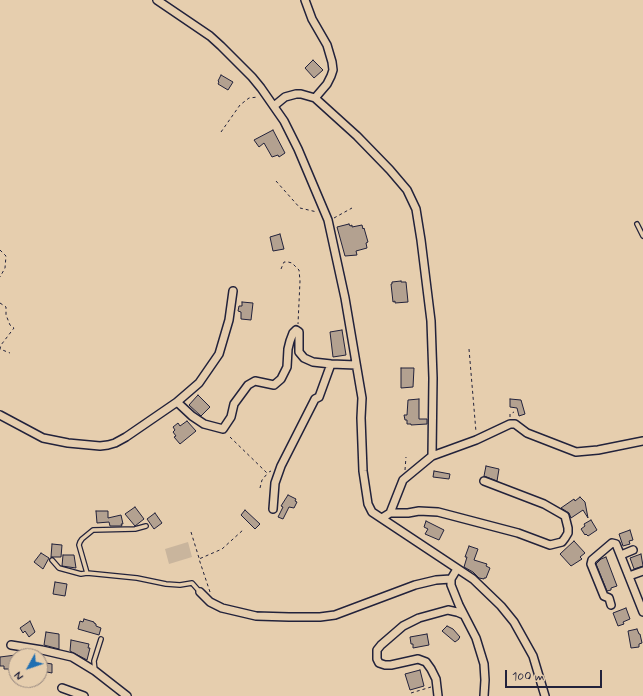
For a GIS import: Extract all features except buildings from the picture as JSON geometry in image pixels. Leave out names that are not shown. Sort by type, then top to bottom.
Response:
[{"type":"street","points":[[157,0],[210,36],[252,77],[267,96],[292,135],[328,220],[345,298],[362,398],[362,457],[368,504],[372,512],[473,580],[488,592],[514,622],[533,656],[545,696]]},
{"type":"street","points":[[305,0],[312,19],[327,45],[333,70],[327,84],[315,98]]},
{"type":"street","points":[[274,106],[285,97],[296,94],[315,98],[357,136],[390,170],[407,190],[416,209],[431,321],[433,378],[432,456]]},
{"type":"street","points":[[0,415],[42,438],[68,443],[100,446],[115,443],[177,402],[199,383],[219,354],[229,320],[233,291]]},
{"type":"street","points":[[177,402],[192,416],[204,424],[223,429],[231,417],[234,404],[248,385],[256,381],[274,385],[281,379],[287,367],[290,341],[296,330],[299,332],[299,352],[304,358],[313,362],[356,365]]},
{"type":"street","points":[[273,509],[275,483],[280,466],[315,399],[319,397],[330,364]]},
{"type":"street","points":[[390,513],[403,480],[432,456],[476,440],[510,424],[515,424],[527,433],[576,452],[598,450],[643,441]]},
{"type":"street","points":[[382,518],[390,513],[408,513],[419,511],[438,512],[518,533],[550,545],[562,542],[565,538],[568,533],[565,516],[544,504],[484,481]]},
{"type":"street","points":[[611,605],[609,598],[604,596],[591,564],[592,560],[612,543],[616,544],[621,555],[643,612]]},
{"type":"street","points":[[621,555],[633,550]]},
{"type":"street","points":[[457,570],[451,579],[451,585],[455,597],[476,638],[484,664],[484,696]]},
{"type":"street","points":[[629,576],[643,571]]},
{"type":"street","points":[[200,592],[210,602],[222,608],[256,616],[289,618],[320,617],[334,615],[415,585],[436,580],[451,579]]},
{"type":"street","points":[[438,696],[437,685],[431,669],[426,662],[418,659],[385,665],[379,663],[377,659],[377,650],[398,629],[419,618],[448,610],[464,615]]},
{"type":"street","points":[[11,645],[72,657],[95,671],[127,696]]},
{"type":"street","points":[[62,688],[84,696]]},
{"type":"lane","points":[[637,224],[643,236]]},
{"type":"lane","points":[[87,573],[80,542],[93,530],[135,529],[146,526]]},
{"type":"lane","points":[[52,560],[59,568],[81,574],[87,573],[136,578],[166,584],[180,585],[192,583],[200,592]]},
{"type":"lane","points":[[95,671],[94,661],[101,640]]},
{"type":"path","points":[[221,132],[244,102],[254,97],[267,96]]},
{"type":"path","points":[[276,181],[300,208],[318,212],[323,210]]},
{"type":"path","points":[[328,220],[352,208]]},
{"type":"path","points":[[0,250],[6,256],[5,268],[0,277]]},
{"type":"path","points":[[281,269],[284,262],[292,263],[300,274],[298,320],[296,330]]},
{"type":"path","points":[[0,303],[6,307],[6,315],[10,325],[14,328],[1,345],[0,350],[10,353]]},
{"type":"path","points":[[469,349],[476,440]]},
{"type":"path","points":[[230,437],[267,473]]},
{"type":"path","points":[[406,457],[404,471],[406,476]]},
{"type":"path","points":[[260,488],[262,480],[267,473],[280,466]]},
{"type":"path","points":[[199,559],[222,550],[243,530]]},
{"type":"path","points":[[191,532],[194,547],[210,589],[212,599],[210,602]]},
{"type":"path","points":[[411,693],[437,685]]},
{"type":"shaded area","points":[[188,542],[192,557],[169,564],[165,549]]}]
